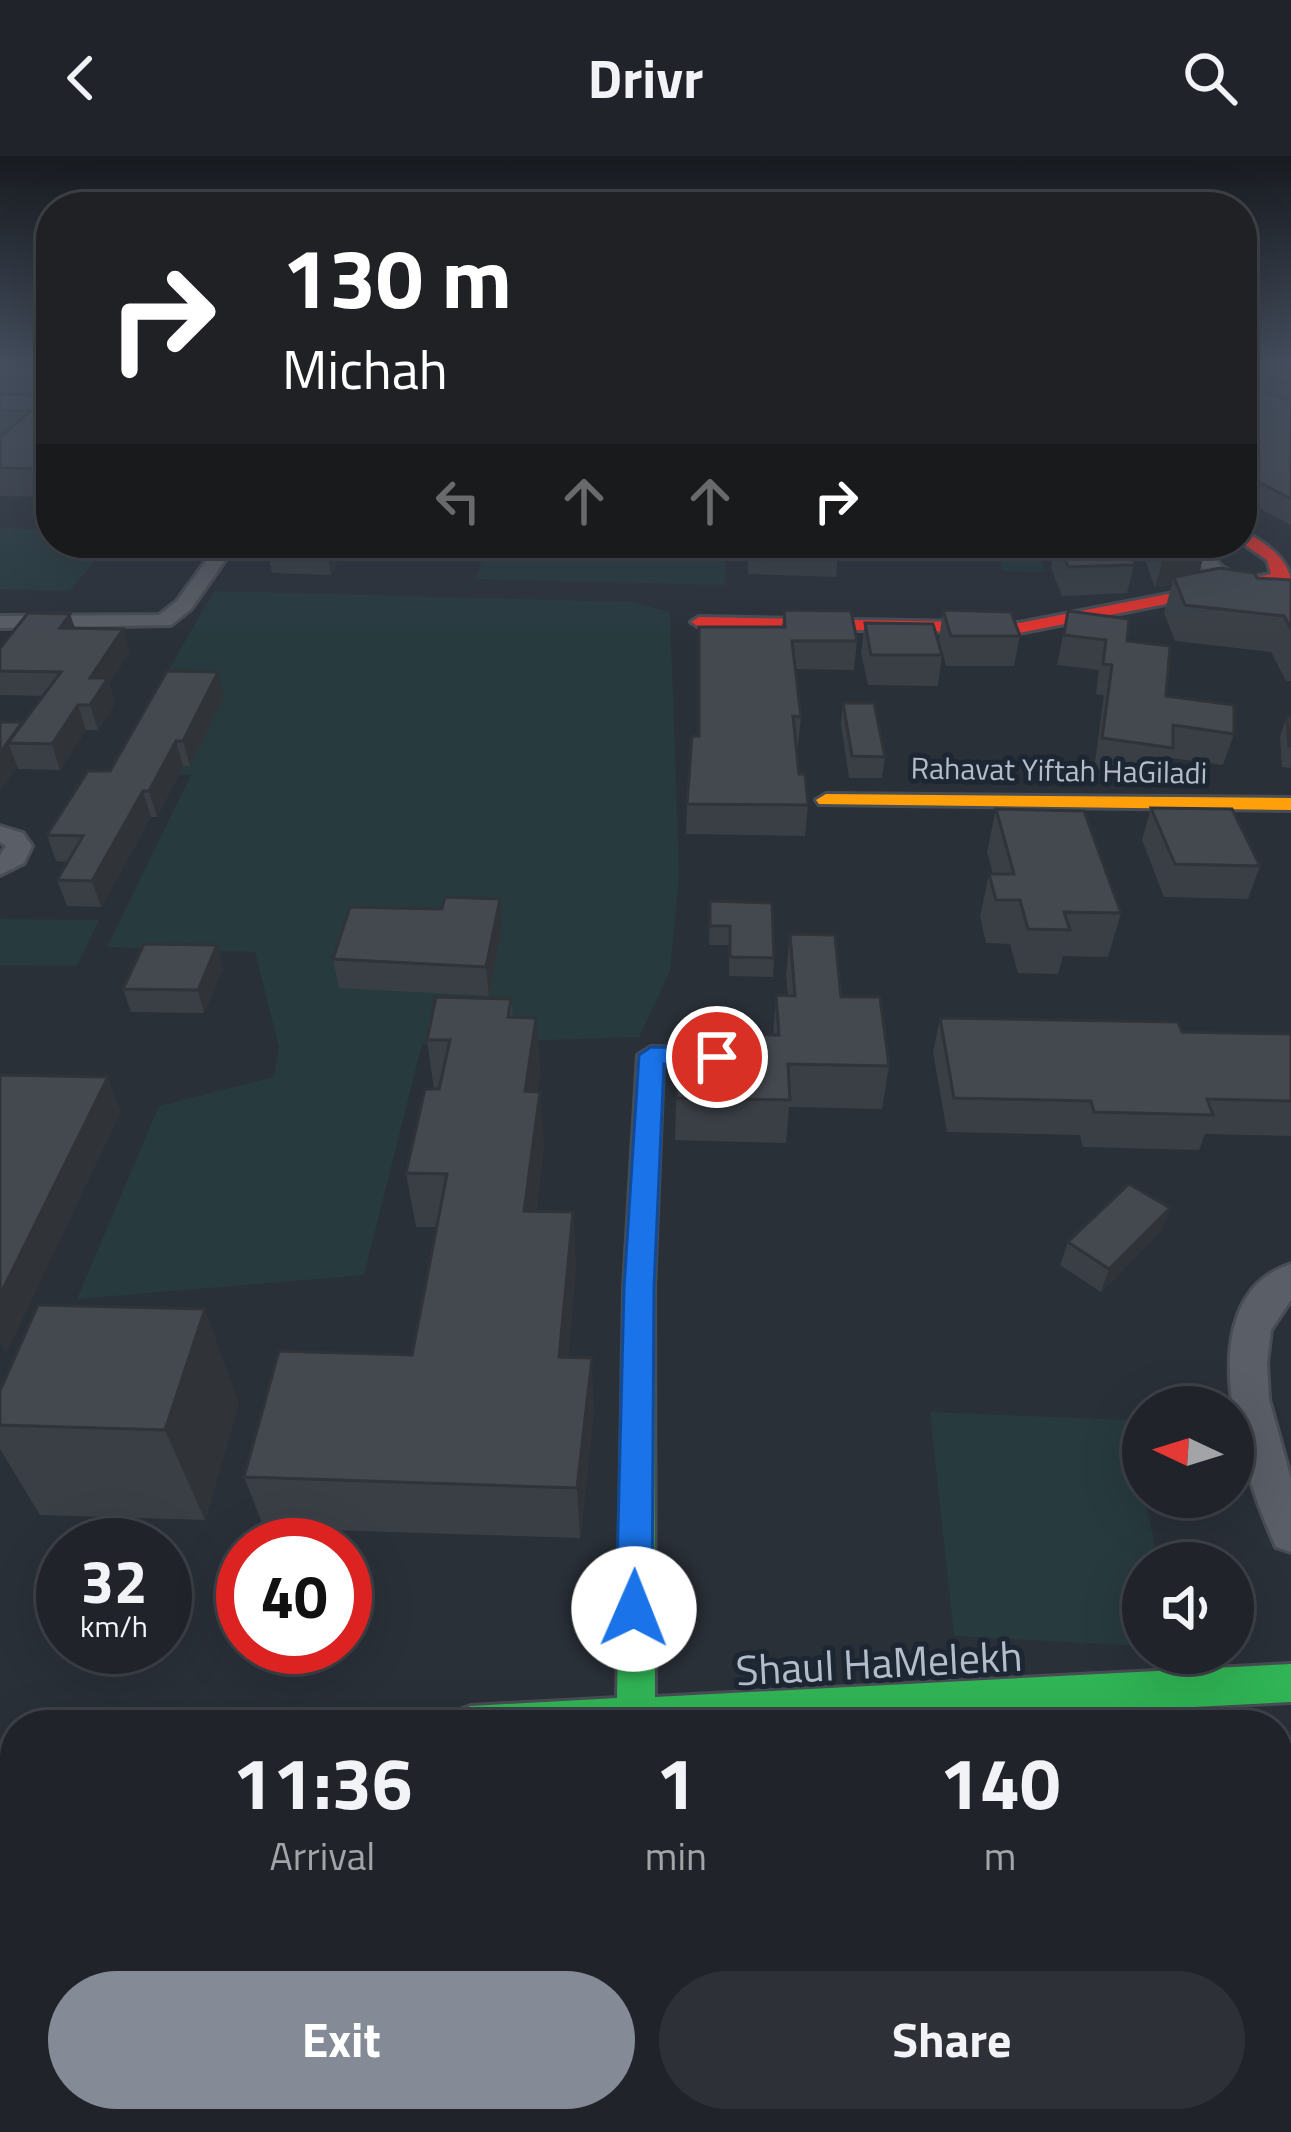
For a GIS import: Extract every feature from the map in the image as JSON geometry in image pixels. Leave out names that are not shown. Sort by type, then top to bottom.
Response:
[{"type":"street","points":[[1257,537],[1287,566]]},
{"type":"street","points":[[1257,546],[1287,566]]},
{"type":"street","points":[[0,622],[164,621],[184,605],[217,558]]},
{"type":"street","points":[[1202,558],[1240,585],[1291,610]]},
{"type":"street","points":[[699,622],[1018,628],[1240,585],[1287,566]]},
{"type":"street","name":"Rahavat Yiftah HaGiladi","points":[[826,800],[1291,805]]},
{"type":"street","points":[[0,834],[14,838],[19,846],[0,868]]},
{"type":"street","points":[[636,1710],[639,1288],[651,1055],[717,1057]]},
{"type":"street","points":[[1291,1278],[1270,1292],[1252,1330],[1247,1385],[1264,1466],[1291,1533]]},
{"type":"street","name":"Shaul HaMelekh","points":[[771,1710],[1291,1683]]},
{"type":"green space","points":[[0,528],[36,529],[36,558],[98,558],[69,591],[0,589]]},
{"type":"green space","points":[[483,558],[726,558],[725,585],[475,579]]},
{"type":"green space","points":[[999,558],[1081,558],[1082,562],[1041,561],[1044,572],[1003,571]]},
{"type":"green space","points":[[214,591],[632,602],[670,612],[679,874],[670,971],[639,1037],[422,1044],[364,1275],[77,1299],[159,1106],[274,1077],[279,1047],[255,952],[107,947],[191,775],[110,772]]},
{"type":"green space","points":[[0,919],[99,920],[77,966],[0,965]]},
{"type":"green space","points":[[930,1412],[1122,1420],[1122,1518],[1149,1518],[1154,1542],[1122,1542],[1122,1645],[954,1636]]},
{"type":"building","points":[[0,457],[36,457],[36,469],[0,468]]},
{"type":"building","points":[[1257,457],[1291,457],[1291,499],[1257,481]]},
{"type":"building","points":[[1064,558],[1135,558],[1134,565],[1068,567]]},
{"type":"building","points":[[1220,568],[1254,573],[1257,578],[1291,580],[1291,629],[1284,616],[1185,605],[1174,577]]},
{"type":"building","points":[[784,610],[851,611],[857,641],[792,641],[801,717],[793,716],[799,774],[805,774],[808,805],[687,804],[692,736],[699,736],[699,627],[785,627]]},
{"type":"building","points":[[943,610],[1011,612],[1020,636],[951,636]]},
{"type":"building","points":[[1068,611],[1129,619],[1127,641],[1170,646],[1166,696],[1234,705],[1234,734],[1173,725],[1173,748],[1102,738],[1112,665],[1103,664],[1106,640],[1064,635]]},
{"type":"building","points":[[28,613],[70,614],[60,628],[123,629],[90,678],[108,678],[90,705],[78,705],[52,744],[8,743],[61,672],[0,671],[0,648]]},
{"type":"building","points":[[865,623],[933,624],[942,655],[871,655]]},
{"type":"building","points":[[167,671],[218,672],[183,741],[176,741],[149,791],[143,791],[92,881],[57,880],[83,836],[47,835],[88,771],[110,771]]},
{"type":"building","points":[[843,703],[874,703],[885,757],[852,756]]},
{"type":"building","points":[[0,722],[22,722],[0,753]]},
{"type":"building","points":[[1151,808],[1232,809],[1260,866],[1175,864]]},
{"type":"building","points":[[996,809],[1084,811],[1121,913],[1064,912],[1070,930],[1028,929],[1020,900],[996,900],[989,874],[1014,874]]},
{"type":"building","points":[[445,897],[500,899],[486,967],[333,959],[350,907],[442,909]]},
{"type":"building","points":[[710,901],[772,903],[774,958],[730,957],[730,926],[710,926]]},
{"type":"building","points":[[790,934],[835,935],[841,997],[880,997],[889,1066],[788,1064],[790,1100],[676,1098],[678,1033],[779,1035],[776,995],[795,996]]},
{"type":"building","points":[[144,944],[217,945],[198,990],[123,989]]},
{"type":"building","points":[[436,997],[511,999],[508,1017],[536,1018],[525,1091],[540,1092],[524,1211],[573,1212],[559,1357],[592,1358],[577,1488],[244,1477],[279,1351],[412,1355],[447,1174],[406,1173],[425,1089],[439,1089],[450,1040],[427,1040]]},
{"type":"building","points":[[940,1018],[1178,1022],[1182,1032],[1291,1034],[1291,1101],[1207,1099],[1213,1115],[1094,1112],[1091,1101],[954,1098]]},
{"type":"building","points":[[0,1075],[108,1077],[0,1295]]},
{"type":"building","points":[[1129,1184],[1170,1208],[1109,1269],[1068,1242]]},
{"type":"building","points":[[38,1305],[205,1309],[165,1430],[0,1425],[0,1391]]},
{"type":"traffic: fast","points":[[636,1710],[639,1287],[651,1055],[717,1057]]},
{"type":"traffic: fast","points":[[764,1710],[1291,1683]]},
{"type":"traffic: slow","points":[[826,800],[1291,804]]},
{"type":"traffic: jam","points":[[1257,546],[1274,558],[1278,572],[1291,580]]},
{"type":"traffic: jam","points":[[699,622],[1019,628],[1283,576]]},
{"type":"route","points":[[634,1609],[639,1288],[651,1055],[717,1057]]}]
